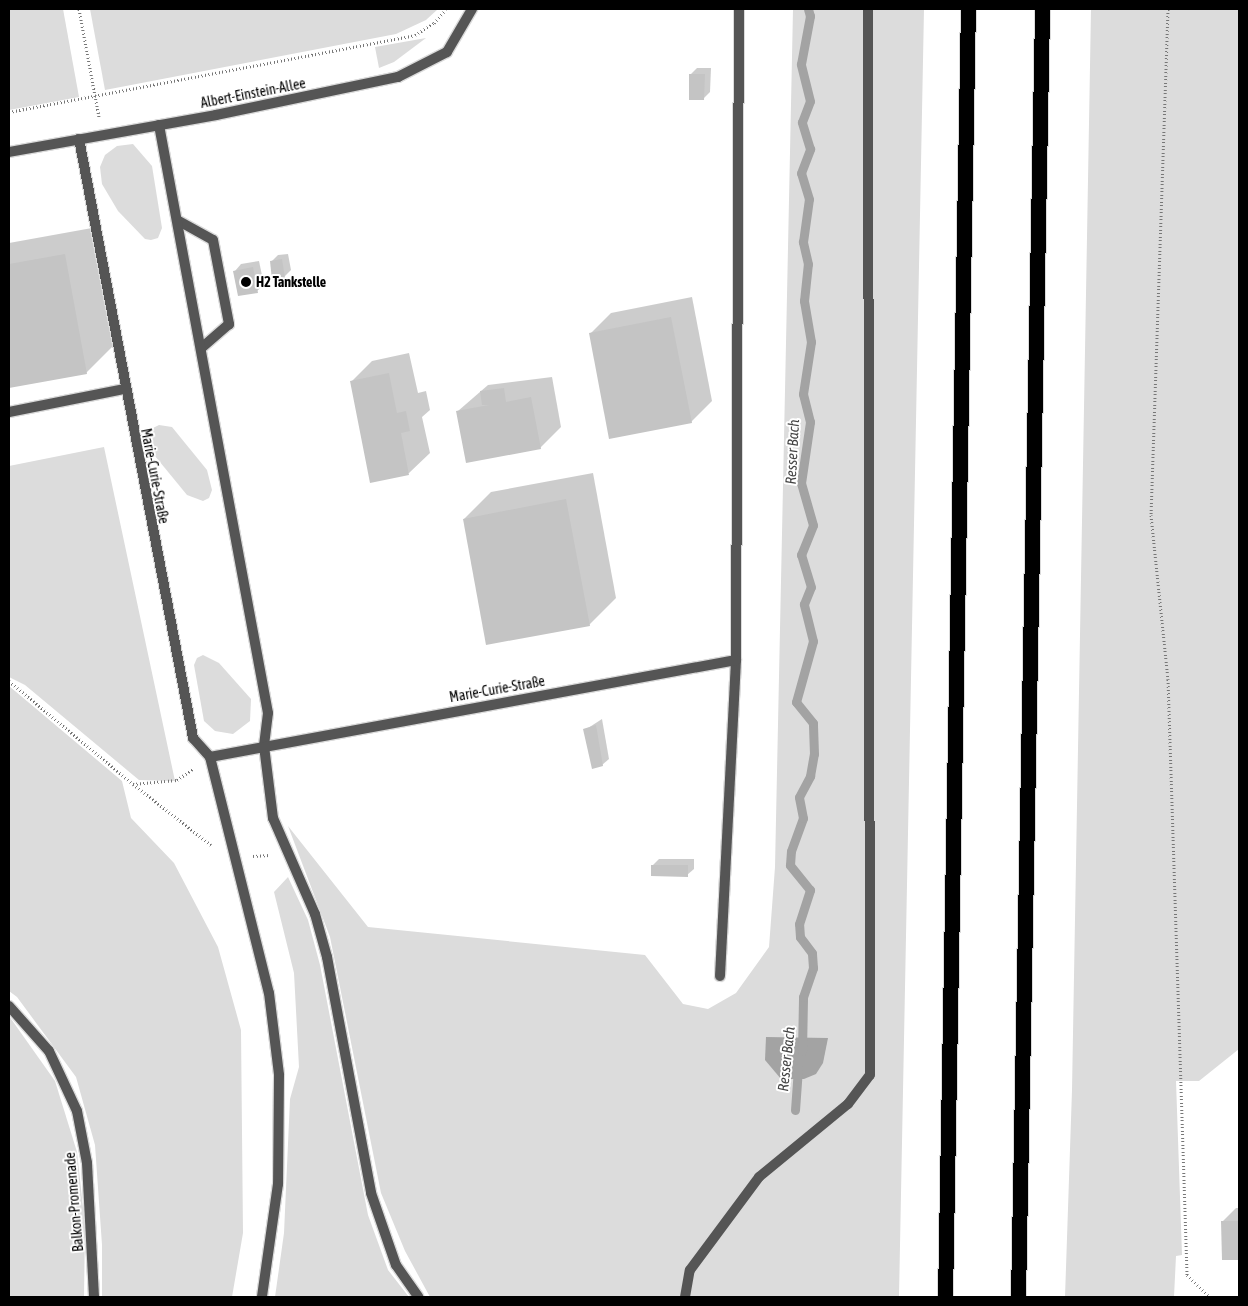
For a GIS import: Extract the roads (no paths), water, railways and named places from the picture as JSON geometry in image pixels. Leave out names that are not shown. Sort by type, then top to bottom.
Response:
[{"type":"highway","points":[[945,1297],[968,9]]},
{"type":"highway","points":[[1018,1297],[1042,9]]},
{"type":"street","name":"Albert-Einstein-Allee","points":[[9,152],[159,126],[398,77],[447,52],[472,9]]},
{"type":"street","points":[[720,976],[736,660],[739,9]]},
{"type":"street","points":[[684,1297],[690,1270],[759,1177],[848,1104],[870,1076],[868,9]]},
{"type":"street","points":[[159,126],[268,713],[264,746],[273,818],[315,914],[327,957],[371,1193],[396,1265],[418,1297]]},
{"type":"street","name":"Marie-Curie-Straße","points":[[79,139],[124,389],[193,738],[210,757],[736,660]]},
{"type":"street","points":[[177,220],[213,240],[229,324],[201,348]]},
{"type":"street","points":[[9,412],[124,389]]},
{"type":"street","points":[[210,757],[269,993],[280,1075],[278,1184],[262,1297]]},
{"type":"street","name":"Balkon-Promenade","points":[[9,1006],[49,1051],[76,1111],[87,1164],[94,1297]]},
{"type":"water","points":[[766,1037],[828,1038],[823,1063],[816,1074],[804,1079],[781,1079],[765,1060]]},
{"type":"waterway","name":"Resser Bach","points":[[802,1051],[803,997],[813,968],[812,953],[800,937],[799,924],[810,890],[790,865],[791,851],[803,818],[799,797],[810,776],[814,754],[813,723],[796,702],[813,641],[804,604],[811,587],[801,555],[813,525],[801,483],[810,422],[803,394],[811,342],[804,301],[808,264],[803,242],[809,199],[801,173],[810,149],[802,122],[810,101],[801,64],[810,16],[808,9]]},
{"type":"waterway","name":"Resser Bach","points":[[795,1110],[798,1068]]},
{"type":"place","name":"H2 Tankstelle","points":[[246,282]]}]
